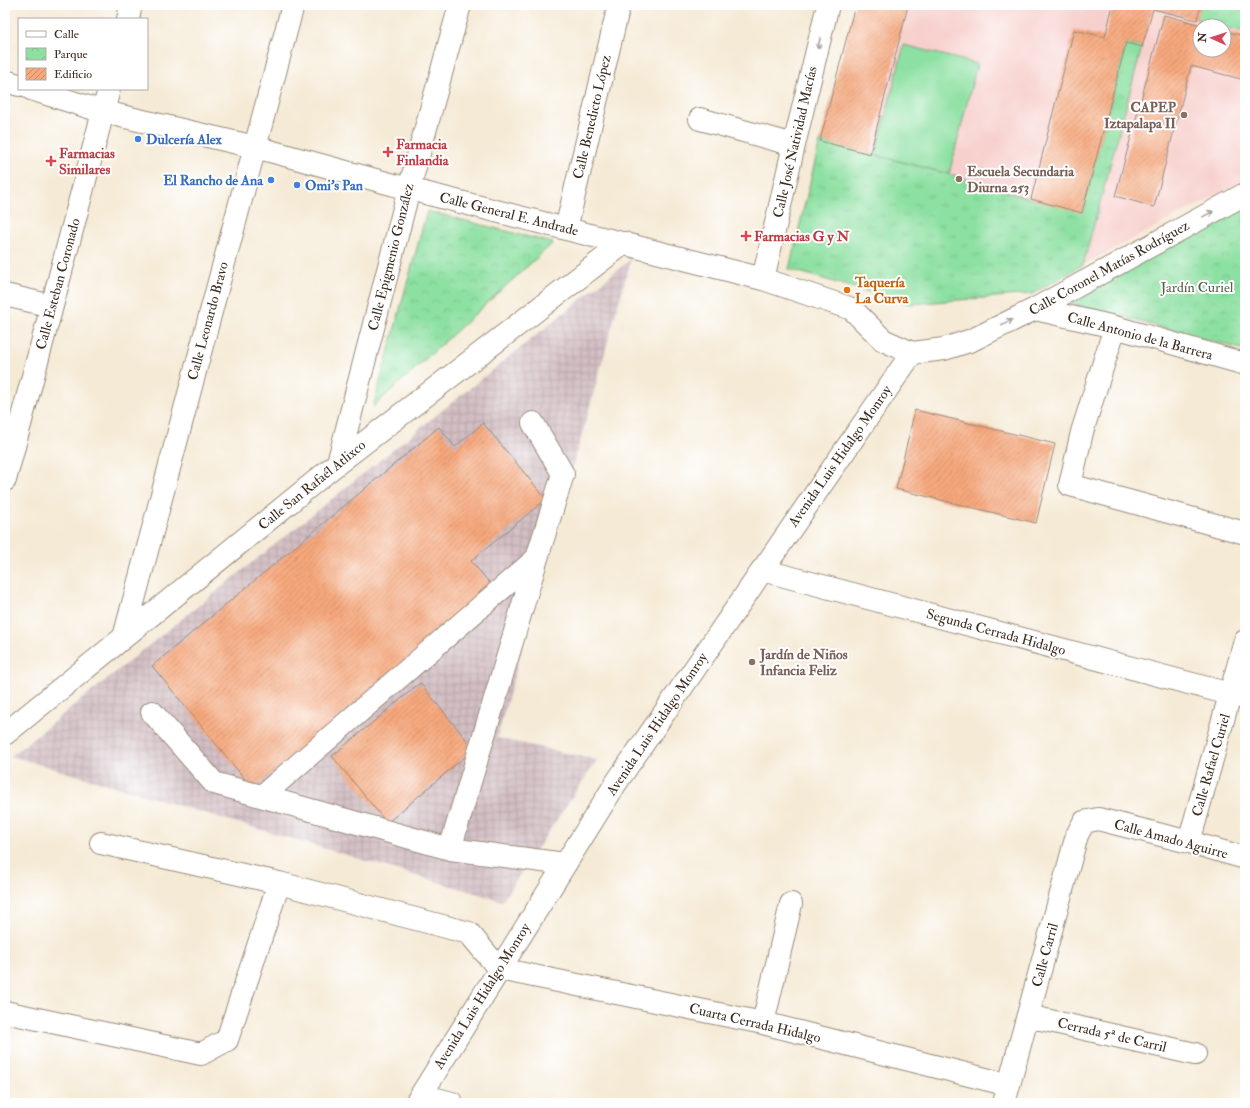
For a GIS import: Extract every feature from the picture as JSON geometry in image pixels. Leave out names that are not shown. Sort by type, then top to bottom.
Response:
[{"type":"street","points":[[128,18],[131,5]]},
{"type":"street","name":"Calle Leonardo Bravo","points":[[124,637],[293,5]]},
{"type":"street","name":"Calle Epigmenio González","points":[[338,463],[409,189],[460,5]]},
{"type":"street","name":"Calle Benedicto López","points":[[566,229],[619,5]]},
{"type":"street","name":"Calle José Natividad Macías","points":[[763,279],[828,5]]},
{"type":"street","points":[[5,80],[18,85]]},
{"type":"street","name":"Calle General E. Andrade","points":[[35,90],[104,112],[255,147],[409,189],[763,279],[852,308],[883,340],[912,353]]},
{"type":"street","name":"Calle Esteban Coronado","points":[[5,480],[110,90]]},
{"type":"street","points":[[700,119],[794,145]]},
{"type":"street","name":"Calle Coronel Matías Rodríguez","points":[[912,353],[944,349],[972,340],[1035,308],[1245,194]]},
{"type":"street","name":"Calle San Rafaél Atlixco","points":[[5,734],[338,463],[624,243]]},
{"type":"street","points":[[5,295],[52,306]]},
{"type":"street","name":"Calle Antonio de la Barrera","points":[[1035,308],[1115,327],[1245,364]]},
{"type":"street","points":[[1115,327],[1082,432],[1070,485],[1245,533]]},
{"type":"street","name":"Avenida Luis Hidalgo Monroy","points":[[418,1099],[616,783],[912,353]]},
{"type":"street","points":[[450,849],[536,558],[563,474],[533,423]]},
{"type":"street","points":[[262,796],[536,558]]},
{"type":"street","name":"Segunda Cerrada Hidalgo","points":[[762,570],[1238,696]]},
{"type":"street","name":"Calle Rafael Curiel","points":[[1189,842],[1238,696],[1245,641]]},
{"type":"street","points":[[152,712],[214,783],[450,849],[565,864]]},
{"type":"street","name":"Calle Amado Aguirre","points":[[1098,819],[1245,858]]},
{"type":"street","name":"Calle Carril","points":[[1006,1094],[1077,835],[1084,822],[1098,819]]},
{"type":"street","points":[[101,843],[279,883],[469,933],[499,969]]},
{"type":"street","points":[[5,1012],[201,1054],[227,1040],[279,883]]},
{"type":"street","points":[[763,1023],[791,904]]},
{"type":"street","name":"Cuarta Cerrada Hidalgo","points":[[499,969],[763,1023],[1006,1094]]},
{"type":"street","name":"Cerrada 5ª de Carril","points":[[1028,1016],[1195,1054]]},
{"type":"street","points":[[418,1099],[452,1103]]},
{"type":"shaded area","name":"Escuela Secundaria Diurna 253","points":[[855,5],[1245,5],[1245,180],[1083,265],[1032,294],[910,304],[789,269]]},
{"type":"shaded area","points":[[631,259],[497,738],[597,760],[502,901],[11,756]]},
{"type":"green space","points":[[1201,5],[1245,5],[1245,32],[1232,29],[1232,18],[1198,18]]},
{"type":"green space","points":[[1126,43],[1142,47],[1083,265],[1032,294],[910,304],[789,269],[820,141],[949,174],[1031,199],[1082,212]]},
{"type":"green space","points":[[904,45],[977,64],[949,174],[875,155]]},
{"type":"green space","name":"Jardín Curiel","points":[[1245,207],[1245,350],[1063,301]]},
{"type":"green space","points":[[427,211],[553,243],[373,407]]},
{"type":"building","points":[[855,5],[908,6],[870,154],[820,141]]},
{"type":"building","points":[[1113,5],[1201,5],[1198,18],[1192,19],[1153,9],[1142,47],[1126,43],[1082,213],[1031,199],[1074,30],[1105,37]]},
{"type":"building","points":[[1164,15],[1192,23],[1192,58],[1232,58],[1232,33],[1245,36],[1245,80],[1191,66],[1154,207],[1115,196]]},
{"type":"building","points":[[915,410],[1055,444],[1036,523],[896,489]]},
{"type":"building","points":[[483,423],[546,499],[471,561],[494,588],[253,789],[152,666],[439,427],[455,447]]},
{"type":"building","points":[[420,683],[474,749],[387,823],[332,756]]},
{"type":"place","name":"CAPEP Iztapalapa II","points":[[1184,115]]},
{"type":"place","name":"Dulcería Alex","points":[[138,139]]},
{"type":"place","name":"Farmacia Finlandia","points":[[388,152]]},
{"type":"place","name":"Farmacias Similares","points":[[51,161]]},
{"type":"place","name":"Escuela Secundaria Diurna 253","points":[[959,179]]},
{"type":"place","name":"El Rancho de Ana","points":[[271,180]]},
{"type":"place","name":"Omi's Pan","points":[[297,185]]},
{"type":"place","name":"Farmacias G y N","points":[[746,236]]},
{"type":"place","name":"Taquería La Curva","points":[[847,290]]},
{"type":"place","name":"Jardín de Niños Infancia Feliz","points":[[752,662]]}]
